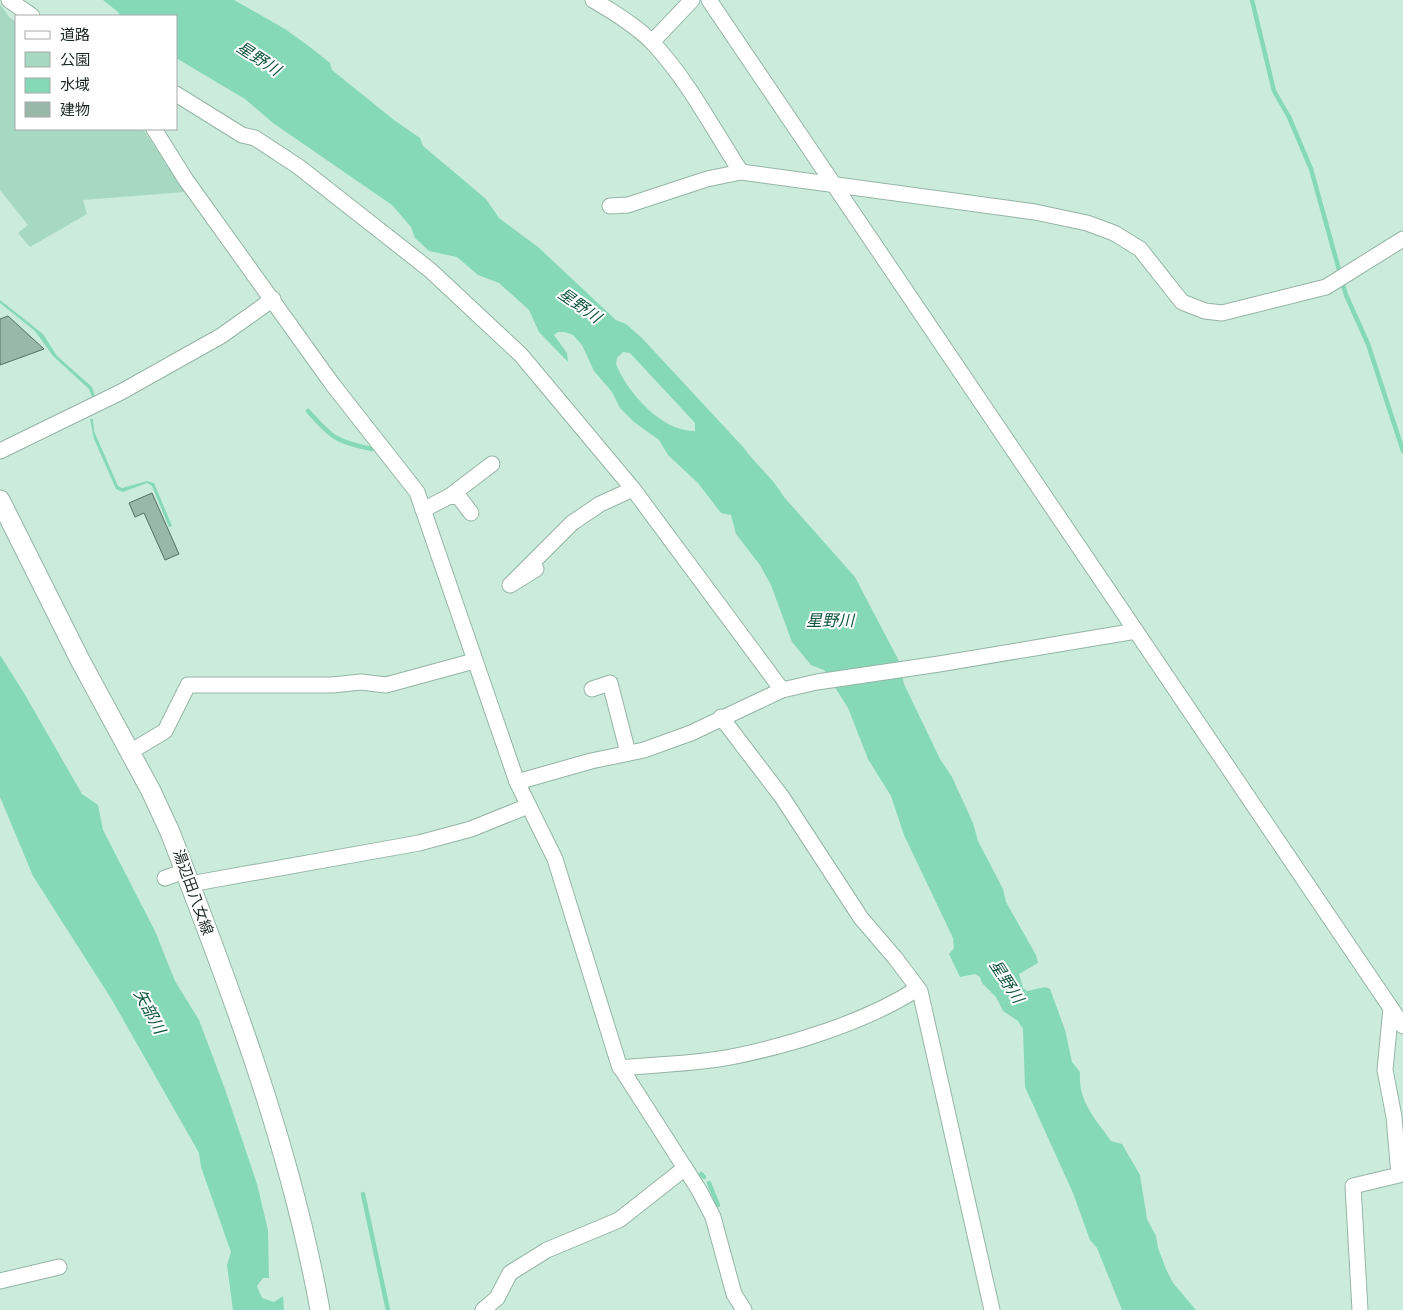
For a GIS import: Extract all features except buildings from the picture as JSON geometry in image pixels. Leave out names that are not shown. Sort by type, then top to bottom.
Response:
[{"type":"main road","name":"湯辺田八女線","points":[[0,500],[80,660],[155,799],[188,877],[279,1132],[295,1190],[320,1310]]},
{"type":"street","points":[[9,0],[31,15]]},
{"type":"street","points":[[593,0],[624,19],[652,42],[680,76],[741,172]]},
{"type":"street","points":[[652,42],[692,0]]},
{"type":"street","points":[[709,0],[1403,1026]]},
{"type":"street","points":[[178,95],[242,135],[255,138],[299,167],[430,270],[521,355],[633,489],[782,690]]},
{"type":"street","points":[[155,130],[186,180],[333,385],[417,492],[517,782],[555,859],[620,1068],[644,1108],[685,1168],[713,1217],[734,1294],[742,1309]]},
{"type":"street","points":[[610,206],[628,205],[707,179],[741,172],[1035,212],[1087,223],[1114,233],[1140,250],[1182,302],[1205,311],[1222,313],[1326,286],[1403,239]]},
{"type":"street","points":[[0,451],[121,392],[221,336],[273,299]]},
{"type":"street","points":[[423,510],[450,496],[492,464]]},
{"type":"street","points":[[536,569],[510,585],[572,523],[600,504],[633,489]]},
{"type":"street","points":[[450,496],[459,497],[471,513]]},
{"type":"street","points":[[517,782],[644,750],[691,733],[721,717],[782,690],[817,682],[1136,631]]},
{"type":"street","points":[[130,752],[166,731],[188,685],[332,685],[361,682],[386,685],[474,661]]},
{"type":"street","points":[[592,689],[610,683],[628,753]]},
{"type":"street","points":[[721,717],[782,796],[861,918],[896,959],[917,989],[992,1310]]},
{"type":"street","points":[[164,878],[188,877],[418,842],[471,828],[528,806]]},
{"type":"street","points":[[620,1068],[730,1058],[809,1037],[902,999],[917,989]]},
{"type":"street","points":[[1360,1310],[1353,1186],[1398,1175],[1394,1118],[1385,1070],[1391,1008]]},
{"type":"street","points":[[483,1310],[497,1298],[510,1273],[547,1250],[619,1220],[685,1168]]},
{"type":"street","points":[[0,1281],[59,1267]]},
{"type":"green space","points":[[0,4],[9,17],[15,21],[15,130],[144,130],[185,192],[83,200],[87,214],[30,247],[18,233],[28,225],[0,190]]},
{"type":"water","name":"星野川","points":[[103,0],[234,0],[285,29],[310,47],[330,63],[332,70],[394,120],[420,138],[423,146],[486,199],[499,218],[538,247],[616,320],[626,324],[642,338],[743,447],[784,497],[855,577],[900,663],[904,684],[940,759],[952,777],[973,823],[978,841],[1003,889],[1006,902],[1036,955],[1038,963],[1019,974],[1023,988],[1027,991],[1045,987],[1050,989],[1065,1030],[1072,1062],[1080,1072],[1080,1083],[1085,1101],[1111,1141],[1122,1144],[1140,1175],[1147,1219],[1156,1236],[1158,1248],[1166,1269],[1173,1283],[1196,1310],[1122,1310],[1097,1248],[1090,1240],[1073,1193],[1025,1087],[1023,1029],[1018,1021],[1003,1011],[996,997],[982,983],[980,977],[975,974],[960,977],[949,954],[954,948],[953,938],[904,835],[891,796],[868,759],[848,708],[824,670],[811,665],[792,642],[771,585],[760,565],[736,534],[731,515],[721,513],[698,483],[668,455],[659,440],[634,422],[620,408],[612,392],[594,371],[582,345],[573,335],[558,332],[554,335],[567,353],[568,362],[539,332],[529,310],[499,283],[478,275],[457,257],[429,251],[415,238],[411,227],[392,205],[273,123],[245,99],[178,59],[178,15],[120,15]],"holes":[[[623,352],[630,353],[695,423],[695,431],[683,430],[658,418],[637,398],[628,386],[616,364],[617,358]]]},
{"type":"water","points":[[0,300],[43,334],[57,356],[92,387],[95,397],[92,397],[89,389],[53,356],[35,331],[0,303]]},
{"type":"water","points":[[90,419],[93,419],[94,431],[118,486],[122,488],[147,481],[154,483],[172,526],[169,527],[152,486],[147,483],[123,492],[116,489],[94,439]]},
{"type":"water","name":"矢部川","points":[[0,655],[82,794],[98,805],[103,830],[155,931],[175,981],[199,1020],[225,1089],[257,1184],[268,1230],[269,1278],[263,1278],[257,1286],[262,1298],[274,1302],[283,1296],[284,1310],[233,1310],[227,1265],[231,1252],[201,1167],[199,1153],[112,1000],[33,876],[0,797]]},
{"type":"waterway","points":[[1252,0],[1274,91],[1289,117],[1311,169],[1346,295],[1368,344],[1403,451]]},
{"type":"waterway","points":[[308,411],[335,437],[350,444],[372,449]]},
{"type":"waterway","points":[[701,1174],[704,1177]]},
{"type":"waterway","points":[[709,1183],[718,1205]]},
{"type":"waterway","points":[[363,1194],[388,1310]]}]
